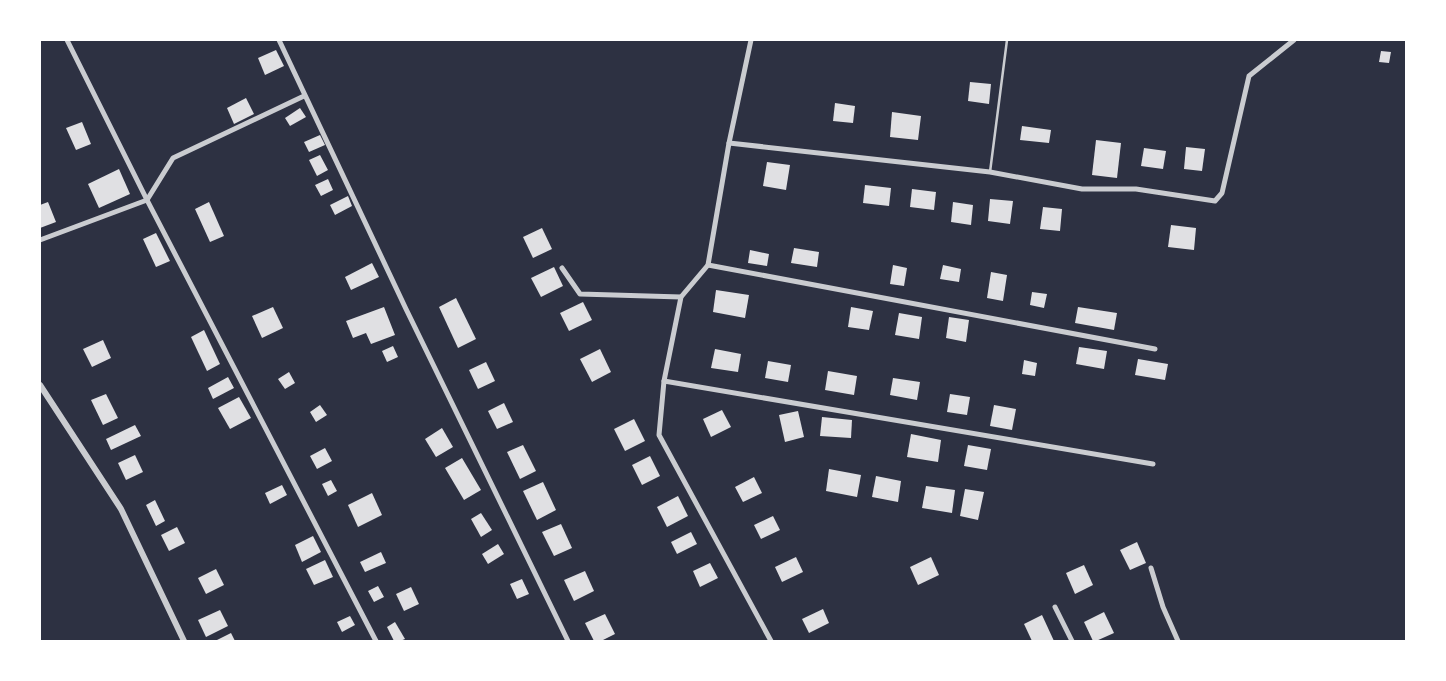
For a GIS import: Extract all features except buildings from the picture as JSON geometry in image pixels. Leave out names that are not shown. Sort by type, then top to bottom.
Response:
[{"type":"street","points":[[67,40],[147,200],[376,641]]},
{"type":"street","points":[[278,40],[406,310],[568,641]]},
{"type":"street","points":[[751,40],[729,142],[708,265],[681,297],[664,381],[659,435],[771,641]]},
{"type":"street","points":[[729,142],[990,172],[1082,189],[1136,189],[1215,201],[1222,192],[1249,76],[1294,40]]},
{"type":"street","points":[[40,240],[147,200],[173,158],[304,96]]},
{"type":"street","points":[[708,265],[1155,349]]},
{"type":"street","points":[[562,268],[580,294],[681,297]]},
{"type":"street","points":[[664,381],[1153,464]]},
{"type":"street","points":[[40,385],[121,509],[184,641]]},
{"type":"street","points":[[1151,568],[1163,607],[1178,641]]},
{"type":"street","points":[[1055,607],[1072,641]]},
{"type":"lane","points":[[990,172],[1007,40]]}]
